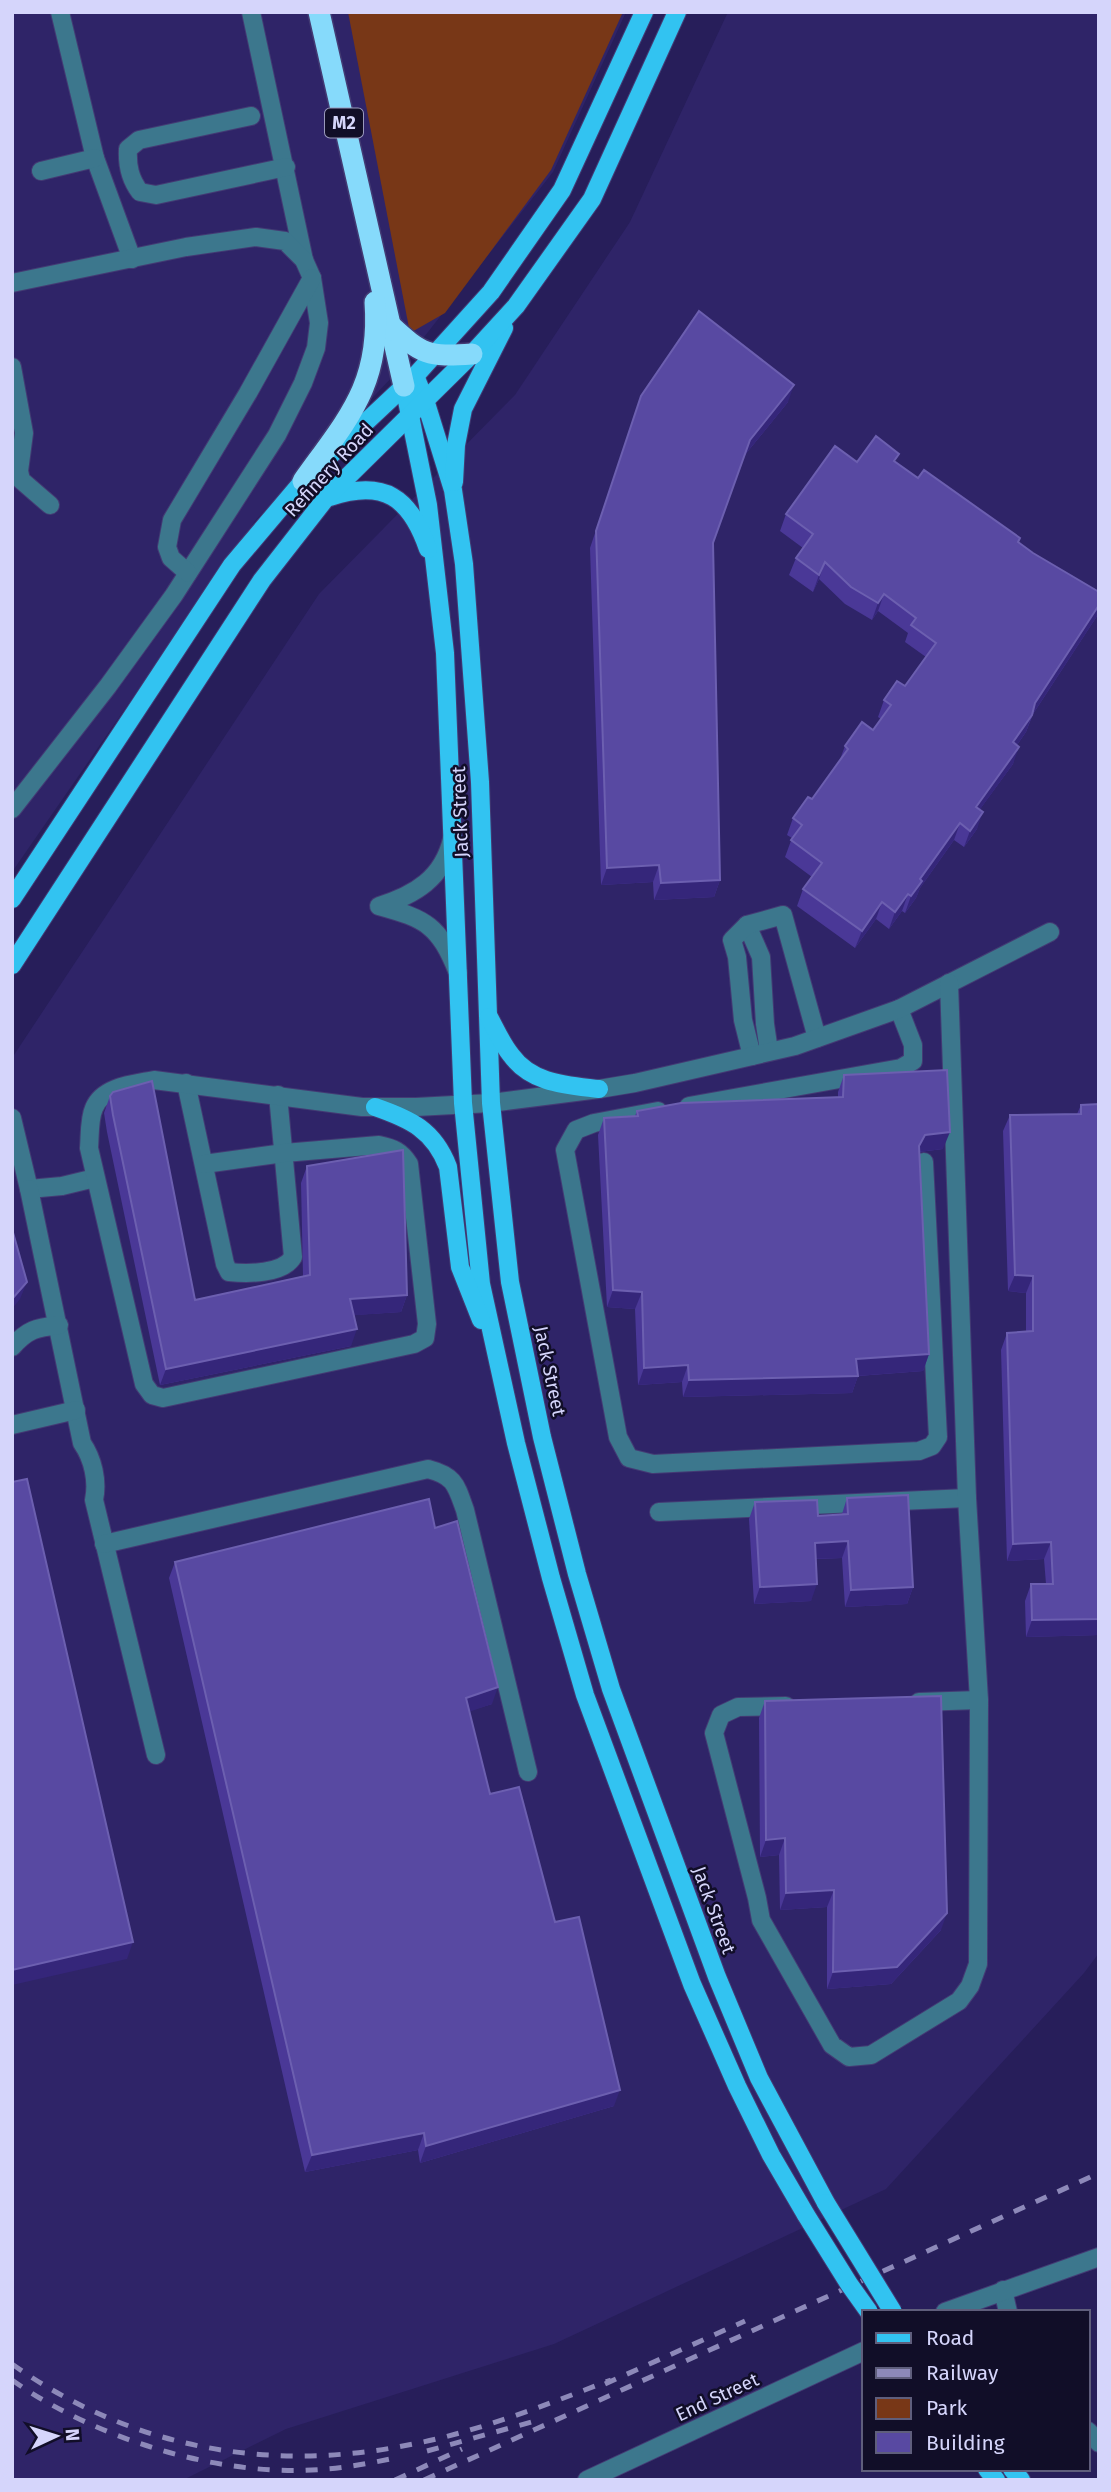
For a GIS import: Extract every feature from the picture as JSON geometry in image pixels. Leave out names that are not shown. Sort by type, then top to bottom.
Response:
[{"type":"highway","name":"M2","points":[[319,12],[370,234]]},
{"type":"highway","points":[[370,234],[390,325],[409,381]]},
{"type":"highway","points":[[303,481],[347,420],[371,370],[376,337],[370,234]]},
{"type":"highway","points":[[390,325],[422,352],[433,355],[472,354]]},
{"type":"main road","name":"Refinery Road","points":[[12,899],[232,565],[303,481],[409,381],[491,292],[562,190],[644,12]]},
{"type":"main road","name":"Refinery Road","points":[[12,965],[262,580],[326,498],[472,354],[516,306],[592,199],[677,12]]},
{"type":"main road","points":[[453,491],[456,445],[463,409],[516,306]]},
{"type":"main road","name":"Jack Street","points":[[409,381],[425,400],[453,491],[464,565],[480,782],[491,1103],[510,1282],[542,1437],[577,1574],[616,1702],[717,1977],[760,2078],[795,2148],[892,2310]]},
{"type":"main road","name":"Jack Street","points":[[409,381],[410,416],[428,505],[445,653],[463,1103],[481,1284],[516,1443],[585,1695],[692,1984],[771,2155],[868,2310]]},
{"type":"main road","points":[[326,498],[364,489],[395,497],[411,512],[423,533],[438,575]]},
{"type":"main road","points":[[487,1014],[511,1056],[529,1073],[552,1083],[599,1089]]},
{"type":"main road","points":[[375,1107],[415,1124],[435,1140],[443,1155],[448,1167],[460,1267],[497,1355]]},
{"type":"street","points":[[60,12],[95,158],[132,259]]},
{"type":"street","points":[[12,809],[108,686],[188,573],[277,435],[303,383],[316,348],[319,323],[312,278],[304,260],[251,12]]},
{"type":"street","points":[[251,116],[139,140],[128,149],[127,162],[132,182],[140,192],[156,194],[286,167]]},
{"type":"street","points":[[41,172],[95,158]]},
{"type":"street","points":[[12,283],[186,247],[256,237],[285,241],[304,260]]},
{"type":"street","points":[[188,573],[171,558],[167,547],[172,520],[248,393],[312,278]]},
{"type":"street","points":[[12,368],[24,433],[19,471],[21,480],[50,505]]},
{"type":"street","points":[[453,835],[449,853],[440,870],[426,885],[379,906],[421,919],[433,929],[445,944],[459,976]]},
{"type":"street","points":[[761,1054],[743,1020],[737,957],[732,940],[747,925],[783,915],[817,1038]]},
{"type":"street","points":[[747,925],[761,957],[765,1024],[761,1054]]},
{"type":"street","points":[[204,1164],[284,1153],[379,1145],[393,1148],[403,1154],[409,1164],[427,1324],[425,1338],[414,1344],[163,1398],[152,1395],[144,1384],[89,1148],[94,1108],[101,1098],[113,1090],[128,1084],[154,1080],[375,1107],[491,1103],[635,1083],[761,1054],[817,1038],[899,1009],[1050,932]]},
{"type":"street","points":[[805,1706],[738,1707],[721,1715],[714,1733],[761,1920],[832,2045],[849,2057],[871,2055],[959,2001],[970,1986],[978,1964],[979,1700],[967,1498],[949,983]]},
{"type":"street","points":[[899,1009],[913,1045],[913,1061],[901,1068],[594,1123],[576,1130],[565,1150],[618,1437],[629,1458],[653,1464],[919,1451],[932,1446],[938,1437],[924,1163]]},
{"type":"street","points":[[186,1083],[225,1264],[229,1272],[281,1268],[288,1264],[293,1256],[278,1095]]},
{"type":"street","points":[[12,1118],[18,1168],[29,1189],[76,1410],[82,1443],[79,1454],[86,1490],[94,1500],[156,1755]]},
{"type":"street","points":[[29,1189],[62,1186],[94,1178]]},
{"type":"street","points":[[12,1347],[24,1334],[36,1328],[59,1325]]},
{"type":"street","points":[[12,1425],[76,1410]]},
{"type":"street","points":[[104,1544],[428,1469],[445,1474],[457,1487],[465,1510],[528,1772]]},
{"type":"street","points":[[659,1512],[967,1498]]},
{"type":"street","points":[[898,1703],[979,1700]]},
{"type":"street","points":[[950,2310],[1099,2257]]},
{"type":"street","points":[[1003,2290],[1008,2310]]},
{"type":"street","name":"End Street","points":[[587,2480],[862,2352]]},
{"type":"shaded area","points":[[12,12],[626,12],[553,172],[396,373],[255,521],[12,872]]},
{"type":"shaded area","points":[[728,12],[1099,12],[1099,1953],[1084,1973],[886,2189],[554,2344],[286,2429],[183,2480],[12,2480],[12,1058],[319,594],[515,395],[630,222]]},
{"type":"green space","points":[[348,12],[623,12],[551,170],[445,313],[410,333]]},
{"type":"building","points":[[699,311],[794,385],[750,440],[713,543],[720,880],[661,883],[659,865],[607,868],[596,531],[641,396]]},
{"type":"building","points":[[876,436],[899,454],[894,461],[918,478],[924,470],[1020,538],[1018,542],[1033,553],[1099,592],[1099,605],[1035,703],[1032,715],[1013,742],[1019,747],[976,807],[983,812],[970,831],[960,823],[911,896],[908,894],[895,912],[882,902],[862,931],[803,889],[822,863],[791,840],[802,825],[793,818],[808,797],[812,799],[848,749],[845,746],[862,722],[873,730],[891,705],[884,700],[897,681],[905,686],[936,643],[911,625],[916,618],[884,594],[878,603],[851,587],[825,562],[819,575],[796,558],[813,534],[786,514],[835,446],[857,462]]},
{"type":"building","points":[[947,1070],[950,1132],[925,1135],[919,1146],[929,1354],[856,1359],[858,1376],[689,1380],[688,1365],[644,1368],[642,1292],[613,1290],[604,1118],[638,1116],[637,1111],[681,1103],[843,1097],[844,1075]]},
{"type":"building","points":[[152,1081],[195,1300],[310,1275],[307,1166],[403,1150],[407,1295],[350,1299],[357,1329],[166,1369],[110,1096],[113,1092]]},
{"type":"building","points":[[1099,1104],[1099,1619],[1032,1620],[1031,1584],[1053,1584],[1051,1542],[1013,1544],[1007,1333],[1033,1331],[1033,1276],[1015,1275],[1010,1115],[1081,1114],[1081,1105]]},
{"type":"building","points":[[12,1229],[27,1282],[12,1299]]},
{"type":"building","points":[[27,1479],[133,1942],[12,1970],[12,1482]]},
{"type":"building","points":[[908,1495],[913,1587],[851,1590],[848,1541],[815,1543],[817,1584],[760,1587],[755,1502],[817,1500],[818,1516],[848,1514],[847,1498]]},
{"type":"building","points":[[429,1499],[435,1528],[457,1521],[498,1687],[466,1698],[490,1794],[519,1787],[555,1922],[579,1917],[620,2090],[426,2146],[424,2133],[312,2155],[175,1562]]},
{"type":"building","points":[[941,1696],[947,1913],[897,1967],[833,1972],[834,1890],[786,1893],[785,1838],[766,1840],[765,1701]]},
{"type":"railway","points":[[424,2480],[1099,2173]]},
{"type":"railway","points":[[605,2384],[745,2321]]},
{"type":"railway","points":[[12,2364],[57,2393],[104,2416],[152,2434],[252,2454],[304,2456],[356,2453],[434,2440],[511,2417],[611,2380]]},
{"type":"railway","points":[[12,2380],[45,2401],[121,2437],[204,2461],[246,2468],[287,2470],[335,2468],[400,2457]]},
{"type":"railway","points":[[427,2451],[535,2421]]},
{"type":"railway","points":[[395,2480],[462,2449]]}]
